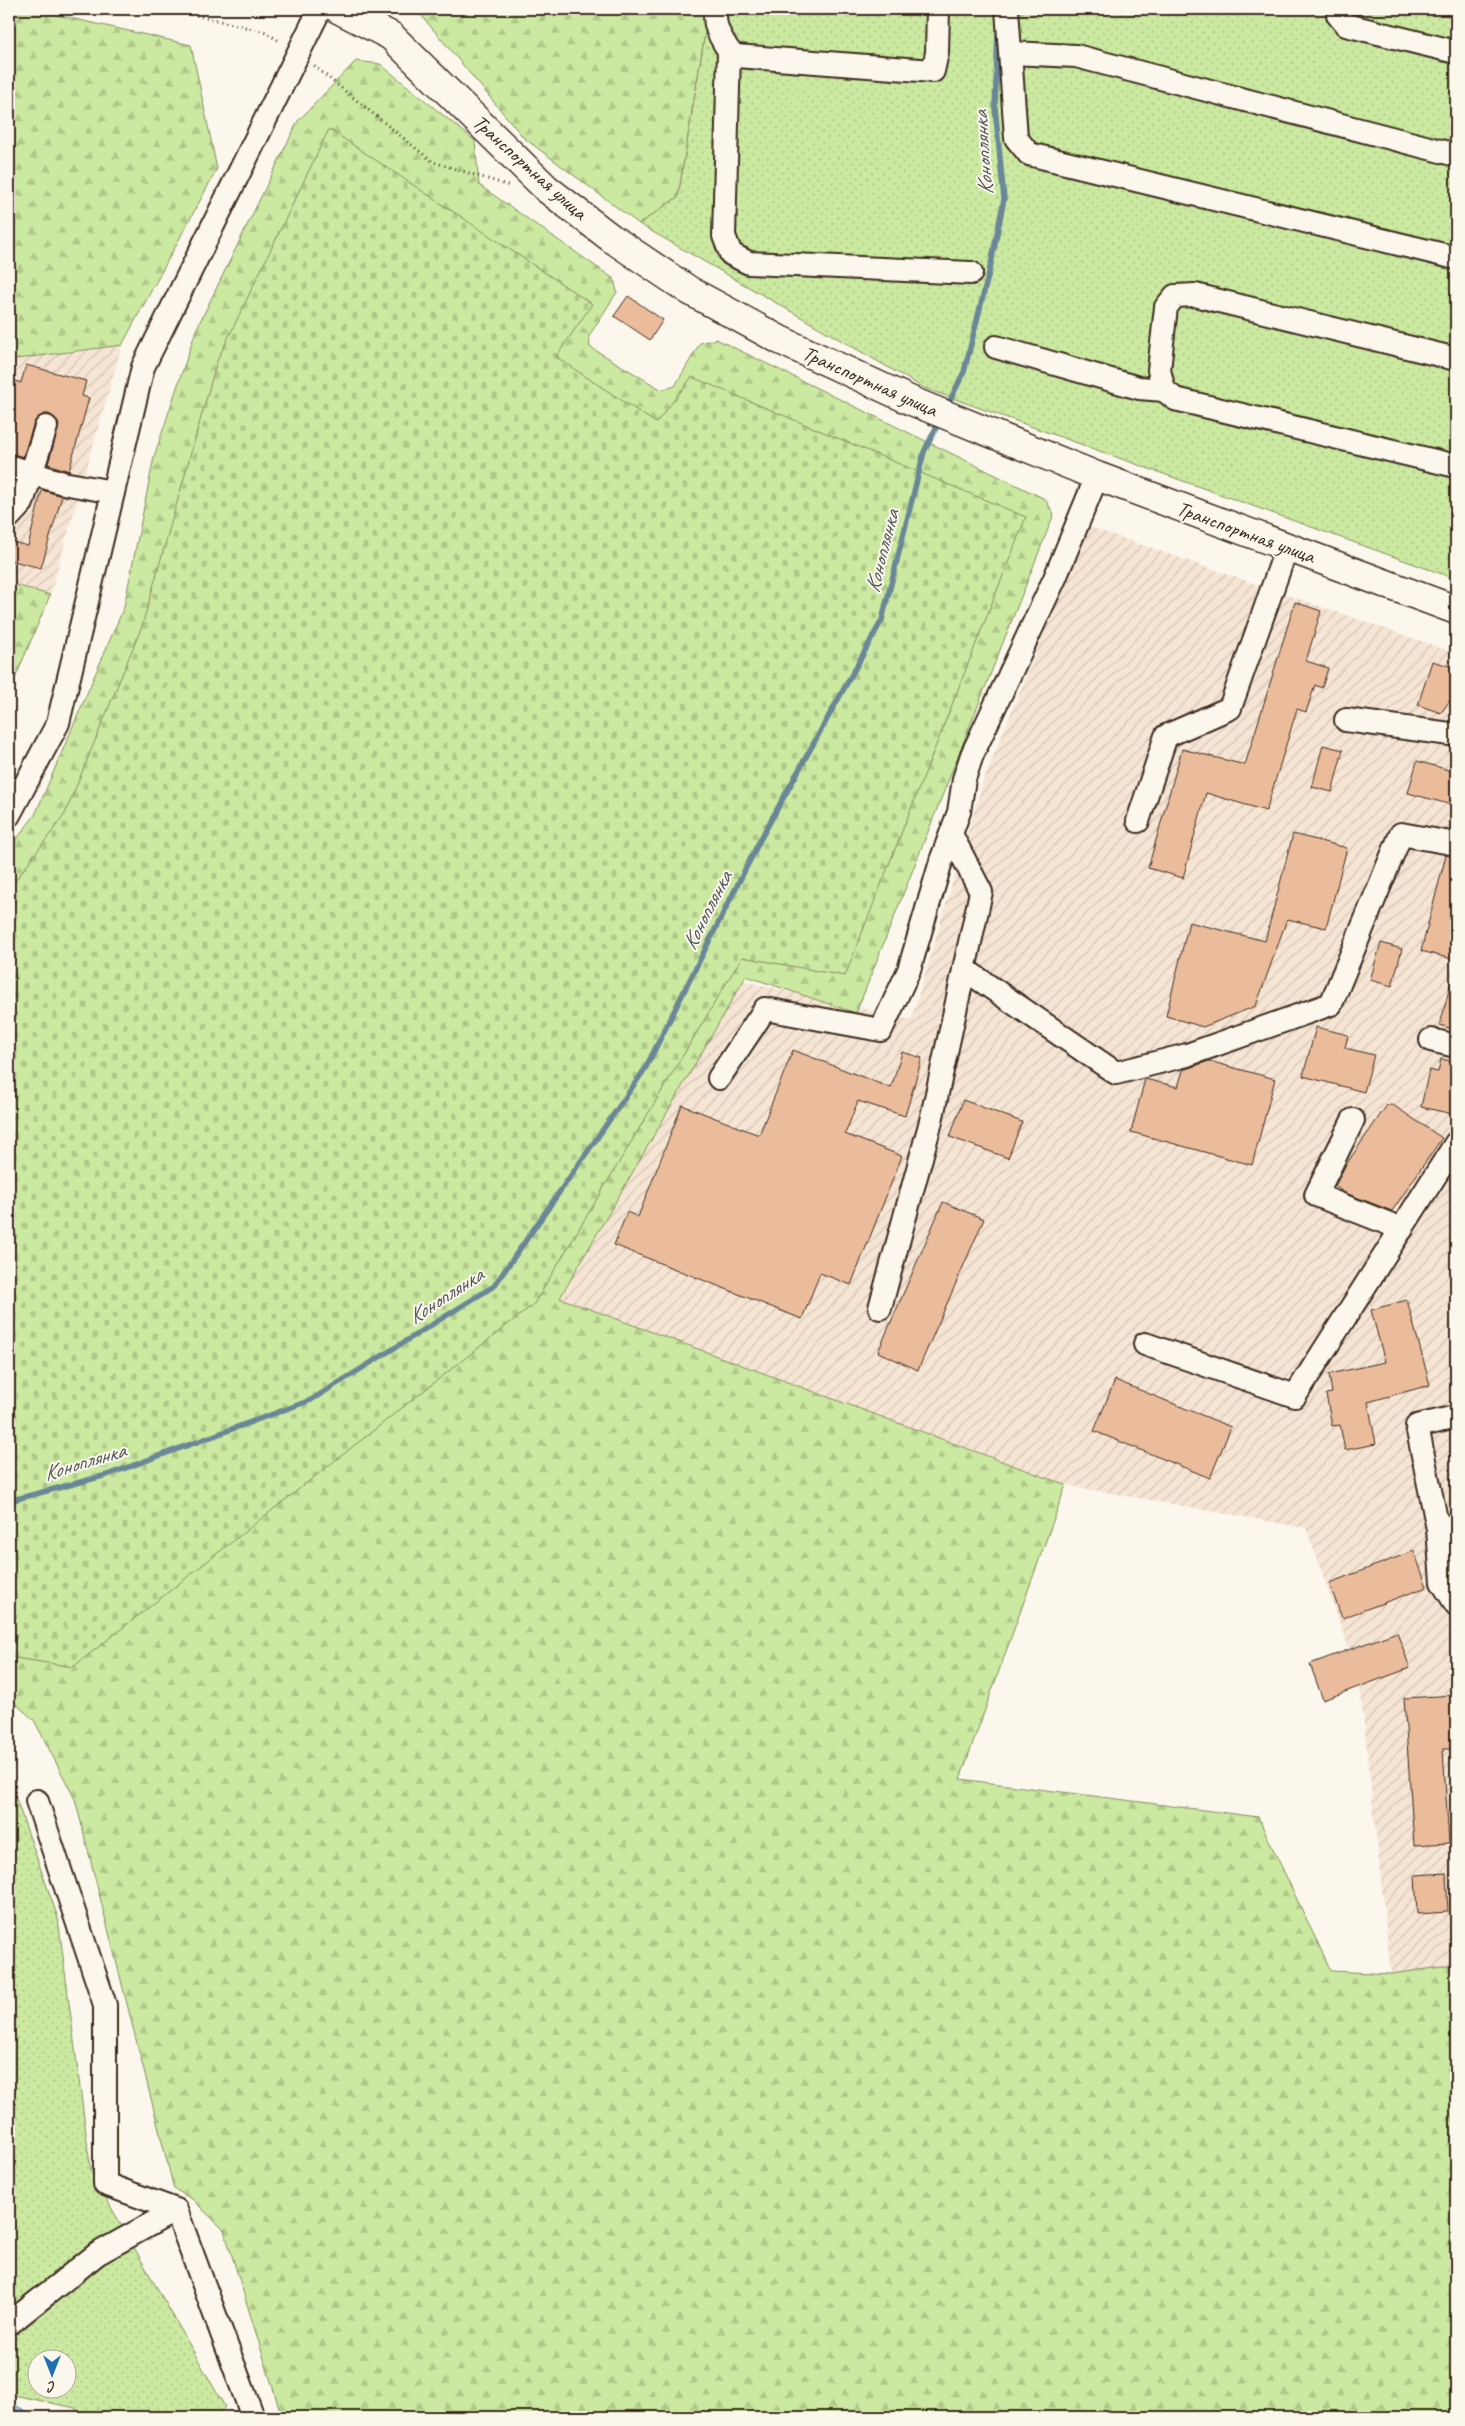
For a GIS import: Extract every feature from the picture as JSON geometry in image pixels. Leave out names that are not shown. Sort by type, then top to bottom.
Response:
[{"type":"main road","points":[[338,9],[391,36]]},
{"type":"main road","name":"Транспортная улица","points":[[391,36],[547,188],[611,238],[690,291],[730,314],[780,340],[914,402],[999,437],[1097,476],[1456,610]]},
{"type":"street","points":[[9,815],[58,723],[143,367],[320,9]]},
{"type":"street","name":"Транспортная улица","points":[[372,9],[391,36]]},
{"type":"street","points":[[716,9],[714,16],[718,33],[729,51],[736,56],[932,71],[938,53],[938,9]]},
{"type":"street","points":[[1007,9],[1016,138],[1029,154],[1456,258]]},
{"type":"street","points":[[1339,9],[1338,15],[1346,25],[1456,52]]},
{"type":"street","points":[[729,51],[724,236],[731,254],[749,263],[971,273]]},
{"type":"street","points":[[1011,53],[1076,56],[1456,155]]},
{"type":"street","points":[[1164,390],[1160,370],[1166,306],[1175,296],[1196,294],[1456,359]]},
{"type":"street","points":[[996,347],[1139,388],[1164,390],[1175,399],[1456,466]]},
{"type":"street","points":[[9,517],[22,503],[46,427]]},
{"type":"street","points":[[9,466],[63,483],[113,492]]},
{"type":"street","points":[[719,1078],[765,1009],[881,1030],[910,970],[959,812],[964,779],[972,755],[1055,578],[1097,476]]},
{"type":"street","points":[[1138,820],[1166,736],[1230,708],[1287,547]]},
{"type":"street","points":[[1346,720],[1454,729]]},
{"type":"street","points":[[880,1308],[931,1121],[981,892],[951,834]]},
{"type":"street","points":[[964,969],[1116,1072],[1187,1055],[1331,1004],[1401,834],[1456,844]]},
{"type":"street","points":[[1431,1040],[1456,1046]]},
{"type":"street","points":[[1353,1120],[1316,1195],[1402,1229]]},
{"type":"street","points":[[1145,1344],[1295,1396],[1456,1143]]},
{"type":"street","points":[[1456,1417],[1417,1426],[1447,1527],[1442,1582],[1456,1604]]},
{"type":"street","points":[[36,1801],[105,2005],[105,2184],[176,2210],[253,2417]]},
{"type":"street","points":[[9,2324],[97,2254],[176,2210]]},
{"type":"path","points":[[172,9],[266,32],[298,52],[433,162],[503,185],[512,186]]},
{"type":"shaded area","points":[[122,345],[50,595],[9,583],[9,360]]},
{"type":"shaded area","points":[[1087,526],[1456,653],[1456,1965],[1391,1974],[1359,1677],[1306,1528],[1066,1485],[559,1298],[734,979],[911,1020],[983,782]]},
{"type":"green space","points":[[9,9],[30,9],[191,45],[217,169],[122,345],[9,360]]},
{"type":"green space","points":[[416,9],[709,9],[678,197],[639,224],[524,138]]},
{"type":"green space","points":[[709,9],[1456,9],[1456,579],[924,388],[639,224],[678,197]]},
{"type":"green space","points":[[356,61],[380,64],[475,141],[479,185],[614,279],[617,292],[589,336],[590,347],[662,390],[675,386],[700,343],[716,339],[1045,499],[1054,514],[856,1013],[746,976],[560,1298],[1066,1485],[960,1779],[1258,1817],[1331,1971],[1391,1974],[1456,1965],[1456,2417],[282,2417],[224,2230],[192,2199],[174,2189],[75,1799],[34,1720],[9,1698],[9,849],[35,815],[124,607],[154,457],[196,330],[298,121]]},
{"type":"green space","points":[[329,129],[592,304],[556,357],[656,423],[692,377],[1026,517],[845,976],[742,957],[534,1304],[73,1667],[9,1657],[9,889],[65,814],[142,626],[217,361]]},
{"type":"green space","points":[[9,583],[50,595],[9,693]]},
{"type":"green space","points":[[9,1779],[58,1918],[91,2172],[225,2407],[214,2417],[81,2417],[75,2408],[9,2394]]},
{"type":"water","points":[[9,2402],[38,2417],[9,2417]]},
{"type":"building","points":[[628,296],[663,320],[650,340],[614,316]]},
{"type":"building","points":[[26,365],[86,381],[82,396],[89,398],[69,471],[48,464],[59,425],[56,419],[49,414],[43,414],[34,423],[23,457],[9,453],[9,379],[21,383]]},
{"type":"building","points":[[42,490],[62,496],[41,568],[9,560],[9,541],[28,546]]},
{"type":"building","points":[[1295,602],[1321,611],[1306,661],[1328,668],[1322,688],[1315,685],[1306,712],[1297,709],[1266,811],[1206,793],[1183,878],[1148,868],[1182,749],[1245,765]]},
{"type":"building","points":[[1432,661],[1456,668],[1456,692],[1441,713],[1418,705]]},
{"type":"building","points":[[1323,745],[1343,750],[1332,792],[1312,787]]},
{"type":"building","points":[[1417,761],[1456,772],[1456,806],[1408,793]]},
{"type":"building","points":[[1293,834],[1347,848],[1326,928],[1287,919],[1256,1006],[1203,1027],[1166,1016],[1189,922],[1265,941]]},
{"type":"building","points":[[1446,855],[1456,857],[1456,960],[1421,951]]},
{"type":"building","points":[[1381,943],[1402,949],[1392,986],[1370,980]]},
{"type":"building","points":[[1451,982],[1456,983],[1456,1030],[1440,1025]]},
{"type":"building","points":[[1316,1027],[1348,1035],[1345,1048],[1374,1055],[1364,1092],[1303,1076]]},
{"type":"building","points":[[793,1050],[891,1088],[902,1052],[922,1058],[905,1116],[858,1101],[845,1134],[902,1156],[851,1285],[820,1273],[802,1319],[614,1245],[627,1212],[638,1217],[682,1105],[759,1135]]},
{"type":"building","points":[[1441,1059],[1456,1062],[1456,1101],[1453,1114],[1421,1107],[1429,1070],[1438,1072]]},
{"type":"building","points":[[1209,1061],[1275,1079],[1252,1165],[1131,1132],[1145,1079],[1178,1087],[1183,1070]]},
{"type":"building","points":[[963,1100],[1022,1122],[1008,1158],[950,1137]]},
{"type":"building","points":[[1387,1105],[1393,1105],[1442,1138],[1392,1211],[1343,1192],[1335,1186],[1345,1166]]},
{"type":"building","points":[[943,1202],[984,1219],[918,1370],[878,1352]]},
{"type":"building","points":[[1407,1300],[1430,1385],[1368,1402],[1376,1444],[1345,1450],[1340,1425],[1332,1426],[1326,1394],[1332,1393],[1329,1374],[1385,1362],[1371,1310]]},
{"type":"building","points":[[1115,1380],[1231,1427],[1210,1478],[1094,1431]]},
{"type":"building","points":[[1414,1551],[1427,1587],[1342,1618],[1329,1583]]},
{"type":"building","points":[[1397,1632],[1410,1668],[1323,1700],[1310,1664]]},
{"type":"building","points":[[1456,1695],[1456,1749],[1443,1749],[1449,1843],[1414,1845],[1404,1698]]},
{"type":"building","points":[[1446,1873],[1448,1912],[1417,1914],[1415,1875]]},
{"type":"waterway","name":"Коноплянка","points":[[946,408],[964,372],[991,264],[1004,199],[995,107],[998,31]]},
{"type":"waterway","name":"Коноплянка","points":[[9,1501],[107,1475],[311,1400],[494,1286],[645,1069],[760,840],[882,620],[924,452],[940,420]]}]
